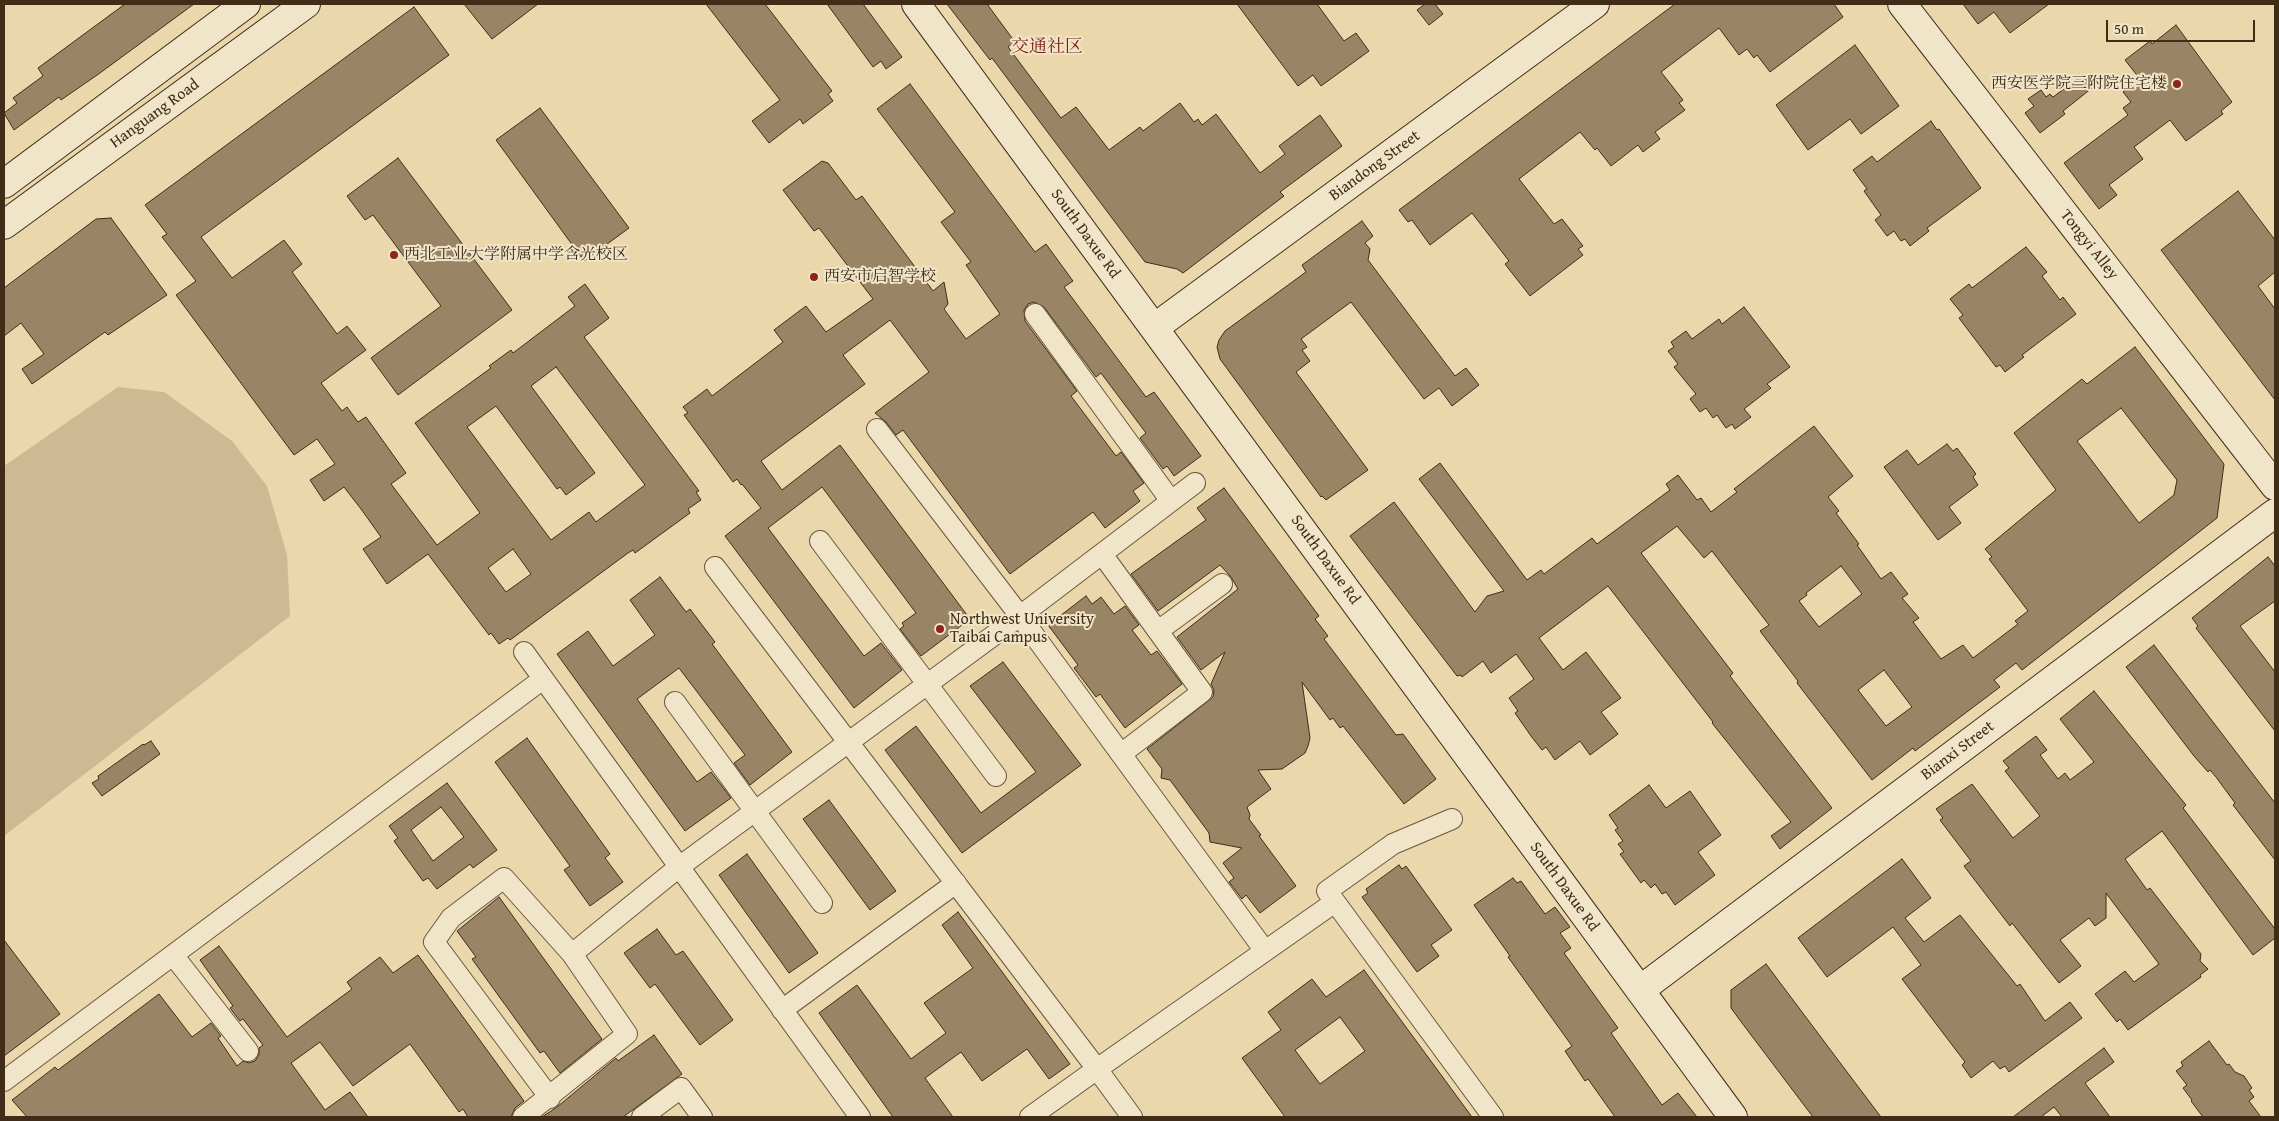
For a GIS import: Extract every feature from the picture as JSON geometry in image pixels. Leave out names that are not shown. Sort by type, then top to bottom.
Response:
[{"type":"street","name":"Hanguang Road","points":[[4,184],[246,4]]},
{"type":"street","name":"Hanguang Road","points":[[4,225],[306,4]]},
{"type":"street","name":"South Daxue Rd","points":[[916,4],[1733,1117]]},
{"type":"street","name":"Biandong Street","points":[[1154,328],[1595,4]]},
{"type":"street","name":"Tongyi Alley","points":[[1902,4],[2275,486]]},
{"type":"street","points":[[1035,314],[1171,501]]},
{"type":"street","points":[[877,429],[1020,616],[1265,951]]},
{"type":"street","points":[[572,954],[679,867],[1020,616],[1195,483]]},
{"type":"street","name":"Bianxi Street","points":[[1640,990],[2275,513]]},
{"type":"street","points":[[820,541],[996,776]]},
{"type":"street","points":[[1102,554],[1202,692],[1121,754]]},
{"type":"street","points":[[716,567],[1132,1117]]},
{"type":"street","points":[[1158,631],[1222,584]]},
{"type":"street","points":[[524,652],[860,1117]]},
{"type":"street","points":[[4,1081],[543,679]]},
{"type":"street","points":[[675,702],[822,903]]},
{"type":"street","points":[[1452,819],[1393,844],[1327,891],[1493,1117]]},
{"type":"street","points":[[523,1117],[550,1098],[627,1034],[572,954],[504,878],[451,918],[434,942],[550,1098]]},
{"type":"street","points":[[782,1010],[956,883]]},
{"type":"street","points":[[1030,1117],[1335,902]]},
{"type":"street","points":[[173,955],[248,1051]]},
{"type":"street","points":[[642,1117],[681,1088],[702,1117]]},
{"type":"shaded area","points":[[118,387],[164,392],[232,441],[267,486],[287,555],[290,616],[4,836],[4,466]]},
{"type":"building","points":[[125,4],[194,4],[100,73],[61,100],[59,97],[14,130],[4,113],[17,103],[13,98],[43,76],[38,68]]},
{"type":"building","points":[[464,4],[538,4],[492,39]]},
{"type":"building","points":[[706,4],[765,4],[832,91],[828,94],[833,101],[803,124],[800,119],[769,143],[752,121],[780,100]]},
{"type":"building","points":[[827,4],[863,4],[902,57],[886,69],[881,61],[873,67]]},
{"type":"building","points":[[947,4],[987,4],[1015,42],[1008,47],[1061,118],[1076,107],[1109,150],[1140,127],[1143,131],[1180,103],[1194,122],[1198,119],[1202,125],[1216,114],[1260,173],[1285,154],[1279,146],[1320,115],[1342,146],[1280,192],[1284,196],[1183,273],[1177,269],[1145,262],[992,58],[990,60]]},
{"type":"building","points":[[1237,4],[1317,4],[1344,41],[1356,33],[1369,51],[1321,86],[1313,75],[1298,86]]},
{"type":"building","points":[[1425,4],[1435,4],[1443,14],[1429,25],[1417,10]]},
{"type":"building","points":[[1675,4],[1834,4],[1843,17],[1770,72],[1757,55],[1754,58],[1747,49],[1739,55],[1719,28],[1661,72],[1683,100],[1679,103],[1685,110],[1655,132],[1660,139],[1643,152],[1638,145],[1611,166],[1597,148],[1595,150],[1580,132],[1519,179],[1554,224],[1562,219],[1583,246],[1578,249],[1583,255],[1530,296],[1505,264],[1509,261],[1472,213],[1430,245],[1412,220],[1408,222],[1399,210]]},
{"type":"building","points":[[1963,4],[2049,4],[2010,33],[1994,12],[1978,24]]},
{"type":"building","points":[[414,7],[449,55],[201,237],[232,278],[284,240],[302,264],[292,272],[337,334],[347,326],[366,350],[321,383],[342,411],[347,407],[358,422],[366,417],[406,473],[391,484],[437,545],[480,513],[415,423],[491,368],[489,366],[511,350],[513,353],[575,306],[568,297],[585,284],[609,318],[584,337],[699,491],[696,492],[701,500],[688,509],[690,513],[635,553],[633,550],[628,553],[510,640],[508,638],[499,644],[491,633],[489,635],[428,554],[387,584],[363,549],[381,537],[361,509],[344,487],[324,501],[310,480],[335,464],[317,439],[294,455],[176,295],[196,281],[162,237],[167,234],[145,205]],"holes":[[[556,367],[645,485],[596,522],[589,512],[551,540],[467,427],[496,406],[557,489],[560,487],[566,495],[595,473],[531,386]],[[513,549],[531,574],[506,592],[488,568]]]},
{"type":"building","name":"西安医学院三附院住宅楼","points":[[2176,25],[2232,102],[2221,111],[2223,114],[2186,141],[2170,120],[2134,147],[2143,159],[2109,185],[2117,195],[2099,209],[2064,163],[2128,115],[2123,108],[2131,102],[2123,92],[2140,79],[2125,60],[2150,41],[2152,44]]},
{"type":"building","points":[[1855,45],[1899,106],[1861,134],[1850,119],[1808,150],[1776,105]]},
{"type":"building","points":[[2083,75],[2092,88],[2063,111],[2065,114],[2040,133],[2025,113],[2034,106],[2028,99],[2041,90],[2046,97],[2050,94],[2053,97]]},
{"type":"building","points":[[910,84],[1035,252],[1046,244],[1073,281],[1064,287],[1146,397],[1154,392],[1201,456],[1174,476],[1167,466],[1163,469],[1140,438],[1146,433],[1101,373],[1096,377],[1044,307],[1034,302],[1028,304],[1024,310],[1025,321],[1077,391],[1071,396],[1116,456],[1121,452],[1144,483],[1133,491],[1140,501],[1105,528],[1093,512],[1010,574],[903,430],[896,435],[886,422],[875,413],[929,372],[890,320],[843,355],[865,384],[761,461],[782,490],[840,445],[970,619],[921,656],[900,629],[904,626],[902,623],[916,613],[822,487],[768,528],[864,656],[881,643],[902,670],[854,708],[725,536],[761,508],[737,479],[733,482],[684,415],[688,413],[683,407],[707,389],[712,396],[783,342],[774,330],[806,306],[826,332],[873,299],[819,228],[814,231],[783,190],[822,161],[828,163],[856,200],[862,196],[933,291],[944,282],[948,304],[944,309],[966,339],[1000,314],[966,265],[971,262],[941,222],[955,212],[877,109]]},
{"type":"building","points":[[540,108],[629,228],[584,261],[496,140]]},
{"type":"building","points":[[1931,121],[1937,130],[1939,129],[1981,188],[1927,228],[1929,231],[1910,246],[1905,239],[1901,241],[1894,231],[1887,236],[1875,220],[1881,215],[1864,191],[1867,189],[1853,170],[1872,156],[1877,162]]},
{"type":"building","points":[[398,158],[512,310],[398,395],[371,358],[441,306],[373,215],[365,220],[347,196]]},
{"type":"building","points":[[2238,191],[2275,240],[2275,272],[2258,286],[2275,309],[2275,400],[2161,250]]},
{"type":"building","points":[[111,218],[167,295],[108,335],[105,332],[32,384],[22,369],[44,354],[21,323],[4,336],[4,288],[96,219]]},
{"type":"building","points":[[1362,221],[1373,236],[1365,243],[1370,249],[1368,260],[1455,376],[1466,368],[1479,385],[1452,406],[1439,388],[1424,399],[1351,302],[1301,339],[1307,347],[1302,350],[1310,361],[1296,372],[1368,470],[1326,500],[1321,497],[1220,359],[1217,347],[1225,331],[1306,272],[1302,265]]},
{"type":"building","points":[[2026,247],[2047,272],[2042,276],[2060,300],[2063,297],[2076,314],[2022,355],[2024,357],[2005,372],[2000,365],[1996,367],[1959,318],[1963,315],[1950,299],[1969,284],[1972,288]]},
{"type":"building","points":[[1744,307],[1790,367],[1767,384],[1771,388],[1744,409],[1751,417],[1735,429],[1732,424],[1726,428],[1717,415],[1713,418],[1706,408],[1700,412],[1690,399],[1696,394],[1674,367],[1678,364],[1668,351],[1674,347],[1671,342],[1686,331],[1692,339],[1719,319],[1722,324]]},
{"type":"building","points":[[2135,347],[2224,464],[2217,518],[2022,670],[2016,663],[1994,680],[2000,687],[1915,751],[1913,748],[1872,780],[1797,683],[1798,681],[1760,631],[1769,625],[1712,551],[1704,558],[1677,526],[1641,553],[1733,673],[1730,676],[1832,808],[1780,849],[1771,836],[1791,822],[1712,723],[1608,586],[1539,638],[1563,670],[1586,652],[1621,698],[1601,712],[1618,734],[1590,755],[1580,741],[1555,760],[1546,747],[1542,750],[1531,736],[1515,713],[1518,711],[1509,698],[1534,679],[1516,654],[1491,673],[1483,661],[1462,677],[1461,675],[1457,676],[1350,536],[1394,502],[1475,612],[1487,596],[1504,591],[1419,479],[1440,463],[1527,580],[1541,570],[1544,574],[1592,538],[1597,544],[1670,490],[1666,484],[1678,475],[1697,500],[1701,498],[1711,512],[1737,492],[1734,489],[1814,426],[1853,476],[1828,497],[1839,511],[1836,513],[1859,544],[1857,545],[1881,579],[1891,572],[1908,594],[1902,598],[1919,618],[1913,622],[1941,659],[1963,645],[1973,658],[2018,624],[2015,621],[2028,611],[1989,559],[1992,557],[1985,549],[2056,490],[2014,433],[2082,379],[2087,384]],"holes":[[[2121,408],[2177,480],[2174,495],[2139,523],[2077,441]],[[1841,566],[1862,594],[1819,627],[1799,601],[1807,595],[1806,593]],[[1884,670],[1912,707],[1886,726],[1858,690]]]},
{"type":"building","points":[[1947,444],[1953,451],[1957,448],[1976,474],[1973,477],[1978,485],[1949,507],[1961,523],[1938,540],[1884,467],[1907,450],[1918,465]]},
{"type":"building","points":[[1224,488],[1319,616],[1315,619],[1328,636],[1324,639],[1396,735],[1403,734],[1436,779],[1404,804],[1343,726],[1340,728],[1333,718],[1330,720],[1302,682],[1310,738],[1305,753],[1282,769],[1258,770],[1271,789],[1247,807],[1250,815],[1249,819],[1261,835],[1259,836],[1296,886],[1260,913],[1246,895],[1242,899],[1229,882],[1234,878],[1223,863],[1242,848],[1210,842],[1209,833],[1170,780],[1161,778],[1162,769],[1147,749],[1213,697],[1214,690],[1211,684],[1225,652],[1201,670],[1177,637],[1238,589],[1231,577],[1220,565],[1158,611],[1131,574],[1206,520],[1197,508]]},
{"type":"building","points":[[2268,557],[2275,566],[2275,601],[2240,626],[2275,672],[2275,731],[2196,628],[2198,626],[2192,618]]},
{"type":"building","points":[[660,577],[686,612],[690,609],[715,642],[712,644],[792,752],[750,785],[734,763],[745,755],[679,668],[637,699],[697,782],[711,772],[731,798],[685,831],[557,654],[588,631],[613,666],[655,635],[630,600]]},
{"type":"building","points":[[1086,596],[1092,604],[1101,597],[1114,614],[1125,606],[1139,625],[1132,630],[1151,655],[1157,651],[1182,684],[1125,728],[1100,694],[1096,697],[1074,668],[1078,665],[1048,625]]},
{"type":"building","points":[[2154,645],[2275,803],[2275,860],[2233,805],[2235,803],[2216,777],[2210,770],[2208,772],[2194,756],[2126,667]]},
{"type":"building","points":[[1003,662],[1081,765],[962,853],[885,750],[916,726],[981,813],[1036,772],[970,686]]},
{"type":"building","points":[[2094,691],[2186,805],[2183,808],[2275,929],[2275,938],[2253,955],[2162,831],[2125,859],[2147,890],[2150,888],[2201,954],[2200,961],[2208,969],[2200,975],[2201,977],[2128,1030],[2120,1019],[2117,1022],[2095,994],[2125,971],[2134,982],[2159,964],[2106,893],[2106,918],[2095,926],[2089,918],[2060,940],[2081,966],[2059,983],[2012,923],[2010,926],[1964,866],[1971,861],[1940,820],[1943,818],[1936,809],[1972,784],[2013,838],[2040,816],[2005,771],[2009,768],[2003,761],[2036,736],[2047,750],[2040,755],[2058,779],[2065,773],[2070,780],[2094,762],[2060,719]]},
{"type":"building","points":[[527,738],[610,854],[605,858],[623,882],[590,906],[564,870],[570,866],[495,762]]},
{"type":"building","points":[[151,741],[160,754],[102,796],[92,783],[99,779],[98,776],[143,744]]},
{"type":"building","points":[[447,783],[497,850],[473,868],[470,864],[437,889],[428,878],[423,881],[394,841],[398,838],[389,826]],"holes":[[[441,807],[464,837],[433,861],[411,830]]]},
{"type":"building","points":[[1649,785],[1666,808],[1690,791],[1721,835],[1698,852],[1715,875],[1675,905],[1666,892],[1662,894],[1655,884],[1651,888],[1644,880],[1641,883],[1620,854],[1624,852],[1618,844],[1623,841],[1615,830],[1618,828],[1609,815]]},
{"type":"building","points":[[829,800],[896,891],[870,910],[803,819]]},
{"type":"building","points":[[747,854],[818,953],[789,973],[719,875]]},
{"type":"building","points":[[1902,859],[1931,898],[1905,918],[1924,942],[1960,915],[2017,986],[2020,984],[2045,1021],[2070,1002],[2082,1018],[2009,1072],[2005,1066],[2000,1069],[1993,1061],[1971,1078],[1962,1065],[1965,1062],[1902,979],[1921,965],[1893,927],[1827,977],[1798,938]]},
{"type":"building","points":[[1399,865],[1402,869],[1406,866],[1452,930],[1431,945],[1439,956],[1417,972],[1362,897],[1368,893],[1366,889]]},
{"type":"building","points":[[1513,878],[1517,883],[1521,881],[1545,914],[1555,907],[1570,927],[1560,933],[1571,948],[1564,953],[1618,1028],[1611,1033],[1662,1105],[1678,1093],[1697,1117],[1615,1117],[1588,1079],[1585,1081],[1565,1051],[1572,1046],[1508,957],[1510,956],[1474,905]]},
{"type":"building","points":[[499,897],[602,1039],[560,1073],[544,1051],[540,1053],[472,959],[476,957],[457,931]]},
{"type":"building","points":[[958,912],[1070,1064],[1049,1079],[1027,1049],[982,1081],[961,1052],[925,1078],[953,1117],[893,1117],[819,1013],[857,985],[911,1059],[946,1033],[924,1003],[973,968],[942,925]]},
{"type":"building","points":[[657,929],[676,955],[683,951],[733,1020],[700,1045],[655,984],[650,988],[624,953]]},
{"type":"building","points":[[4,940],[60,1014],[4,1056]]},
{"type":"building","points":[[219,946],[287,1037],[352,989],[347,982],[380,957],[393,973],[418,955],[524,1101],[515,1108],[511,1117],[468,1117],[463,1109],[459,1112],[410,1044],[353,1086],[320,1042],[291,1063],[325,1110],[350,1092],[368,1117],[27,1117],[12,1100],[55,1067],[58,1070],[159,994],[192,1037],[211,1023],[221,1036],[218,1038],[237,1066],[243,1061],[249,1063],[255,1061],[259,1055],[259,1048],[263,1045],[243,1019],[240,1021],[230,1008],[233,1006],[200,960]]},
{"type":"building","points":[[1766,964],[1881,1117],[1813,1117],[1742,1023],[1731,1008],[1731,990]]},
{"type":"building","points":[[1364,970],[1472,1117],[1285,1117],[1242,1058],[1281,1030],[1268,1012],[1312,979],[1326,997]],"holes":[[[1340,1017],[1365,1051],[1320,1084],[1295,1050]]]},
{"type":"building","points":[[654,1035],[682,1074],[623,1117],[542,1117],[557,1107],[616,1058],[618,1061]]},
{"type":"building","points":[[2209,1041],[2227,1065],[2229,1064],[2235,1072],[2244,1076],[2252,1088],[2249,1090],[2254,1097],[2249,1101],[2261,1117],[2203,1117],[2191,1101],[2183,1088],[2187,1085],[2176,1071],[2183,1066],[2181,1062]]},
{"type":"building","points":[[2104,1048],[2114,1062],[2085,1083],[2110,1117],[2062,1117],[2054,1107],[2041,1117],[2013,1117]]},
{"type":"place","name":"西安医学院三附院住宅楼","points":[[2177,84]]},
{"type":"place","name":"西北工业大学附属中学含光校区","points":[[394,255]]},
{"type":"place","name":"西安市启智学校","points":[[814,277]]},
{"type":"place","name":"Northwest University Taibai Campus","points":[[940,629]]},
{"type":"district","name":"交通社区","points":[[1047,47]]}]
